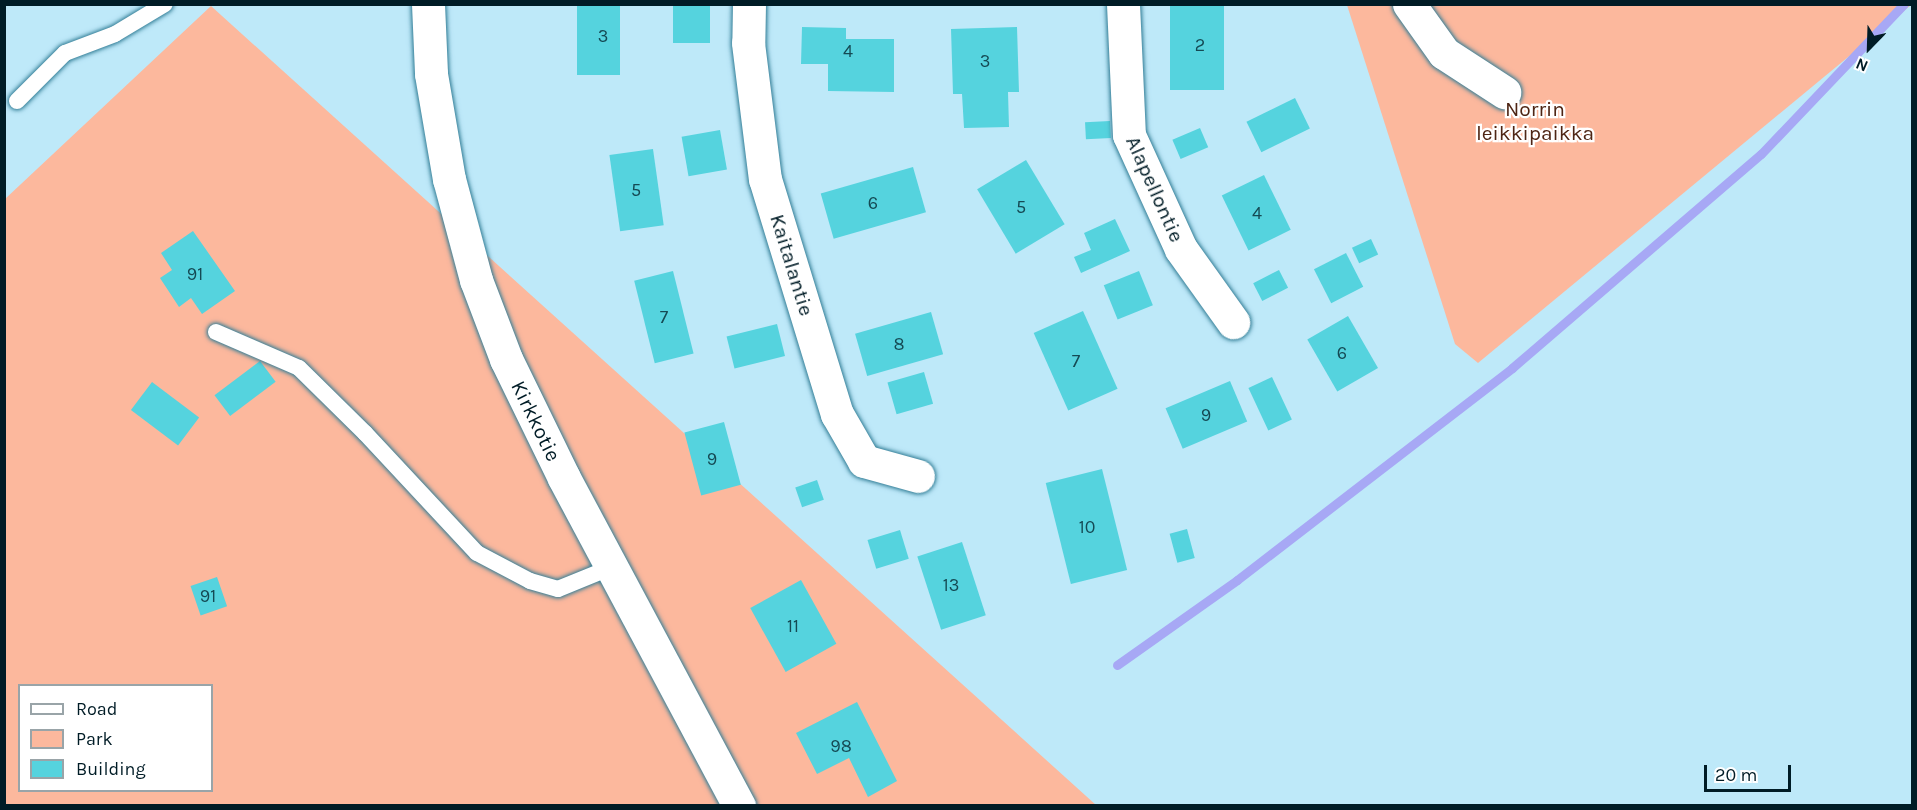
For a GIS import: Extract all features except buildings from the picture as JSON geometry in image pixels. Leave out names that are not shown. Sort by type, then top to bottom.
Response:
[{"type":"street","name":"Kirkkotie","points":[[428,4],[431,74],[448,179],[476,280],[506,359],[612,567],[739,806]]},
{"type":"street","name":"Kaitalantie","points":[[749,4],[748,43],[765,179],[837,414],[864,461],[918,476]]},
{"type":"street","name":"Alapellontie","points":[[1123,4],[1129,135],[1181,249],[1233,322]]},
{"type":"street","points":[[1409,4],[1444,53],[1504,92]]},
{"type":"lane","points":[[17,101],[65,53],[115,34],[165,4]]},
{"type":"lane","points":[[216,332],[299,368],[373,441],[477,553],[531,581],[558,589],[612,567]]},
{"type":"green space","name":"Norrin leikkipaikka","points":[[1347,5],[1911,5],[1478,363],[1455,344]]},
{"type":"green space","points":[[211,6],[1096,805],[5,806],[5,199]]},
{"type":"waterway","points":[[1117,665],[1237,580],[1512,368],[1761,154],[1904,4]]}]
